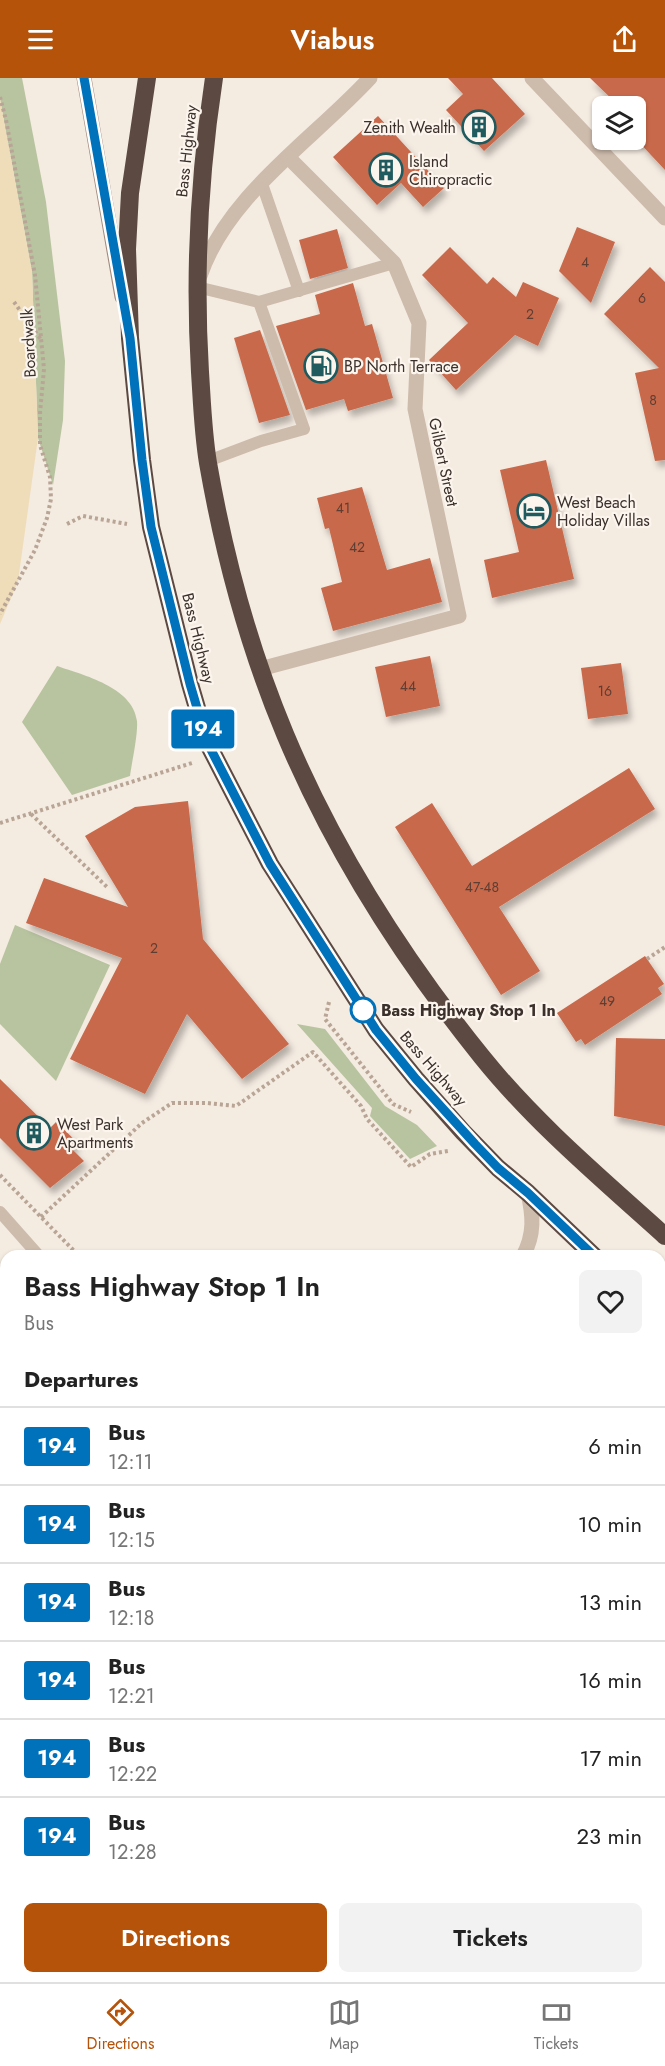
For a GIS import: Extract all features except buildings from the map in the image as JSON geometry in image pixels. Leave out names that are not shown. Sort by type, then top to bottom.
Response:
[{"type":"highway","name":"Bass Highway","points":[[147,78],[130,193],[128,249],[130,338],[151,527],[190,684],[207,742],[270,864],[376,1030],[463,1132],[498,1168],[588,1250]]},
{"type":"highway","name":"Bass Highway","points":[[214,78],[202,166],[197,287],[201,392],[208,461],[227,556],[260,669],[284,733],[312,793],[355,874],[402,951],[484,1059],[550,1132],[665,1236]]},
{"type":"street","points":[[84,78],[130,338]]},
{"type":"street","points":[[532,78],[665,218]]},
{"type":"street","points":[[197,287],[206,259],[218,238],[262,184],[364,81]]},
{"type":"street","name":"Gilbert Street","points":[[260,669],[459,616],[414,409],[419,323],[394,263],[288,157]]},
{"type":"street","points":[[525,1250],[533,1224],[528,1193]]},
{"type":"lane","points":[[262,184],[298,291]]},
{"type":"lane","points":[[197,287],[259,302],[394,263]]},
{"type":"lane","points":[[208,461],[261,441],[304,429],[259,302]]},
{"type":"lane","points":[[0,1212],[34,1250]]},
{"type":"path","name":"Boardwalk","points":[[0,97],[35,275],[44,369],[40,445],[50,477],[51,499],[47,518],[35,550],[0,614]]},
{"type":"path","points":[[14,302],[42,341]]},
{"type":"path","points":[[67,524],[83,516],[151,527]]},
{"type":"path","points":[[0,823],[194,762]]},
{"type":"path","points":[[31,814],[107,888]]},
{"type":"path","points":[[647,959],[665,946]]},
{"type":"path","points":[[41,1217],[142,1123],[172,1103],[236,1106],[313,1052],[361,1106],[367,1119],[411,1167],[430,1154],[454,1150]]},
{"type":"path","points":[[0,1175],[73,1250]]},
{"type":"green space","points":[[0,78],[22,78],[46,202],[65,361],[63,420],[53,485],[38,438],[32,272],[0,99]]},
{"type":"green space","points":[[57,666],[105,684],[126,699],[133,709],[137,727],[130,776],[72,795],[22,722]]},
{"type":"green space","points":[[15,925],[110,965],[56,1081],[0,1024],[0,964]]},
{"type":"green space","points":[[297,1024],[325,1029],[385,1106],[417,1125],[437,1146],[410,1159],[370,1116],[372,1108]]},
{"type":"sand","points":[[0,99],[32,272],[38,438],[18,581],[0,624]]},
{"type":"bus line","name":"194","points":[[84,78],[130,338],[151,527],[190,684],[207,742],[270,864],[376,1030],[463,1132],[498,1168],[588,1250]]},
{"type":"place","name":"Zenith Wealth","points":[[479,127]]},
{"type":"place","name":"Island Chiropractic","points":[[386,170]]},
{"type":"place","name":"BP North Terrace","points":[[321,366]]},
{"type":"place","name":"West Beach Holiday Villas","points":[[534,511]]},
{"type":"place","name":"Bass Highway Stop 1 In","points":[[363,1010]]},
{"type":"place","name":"West Park Apartments","points":[[34,1133]]}]
